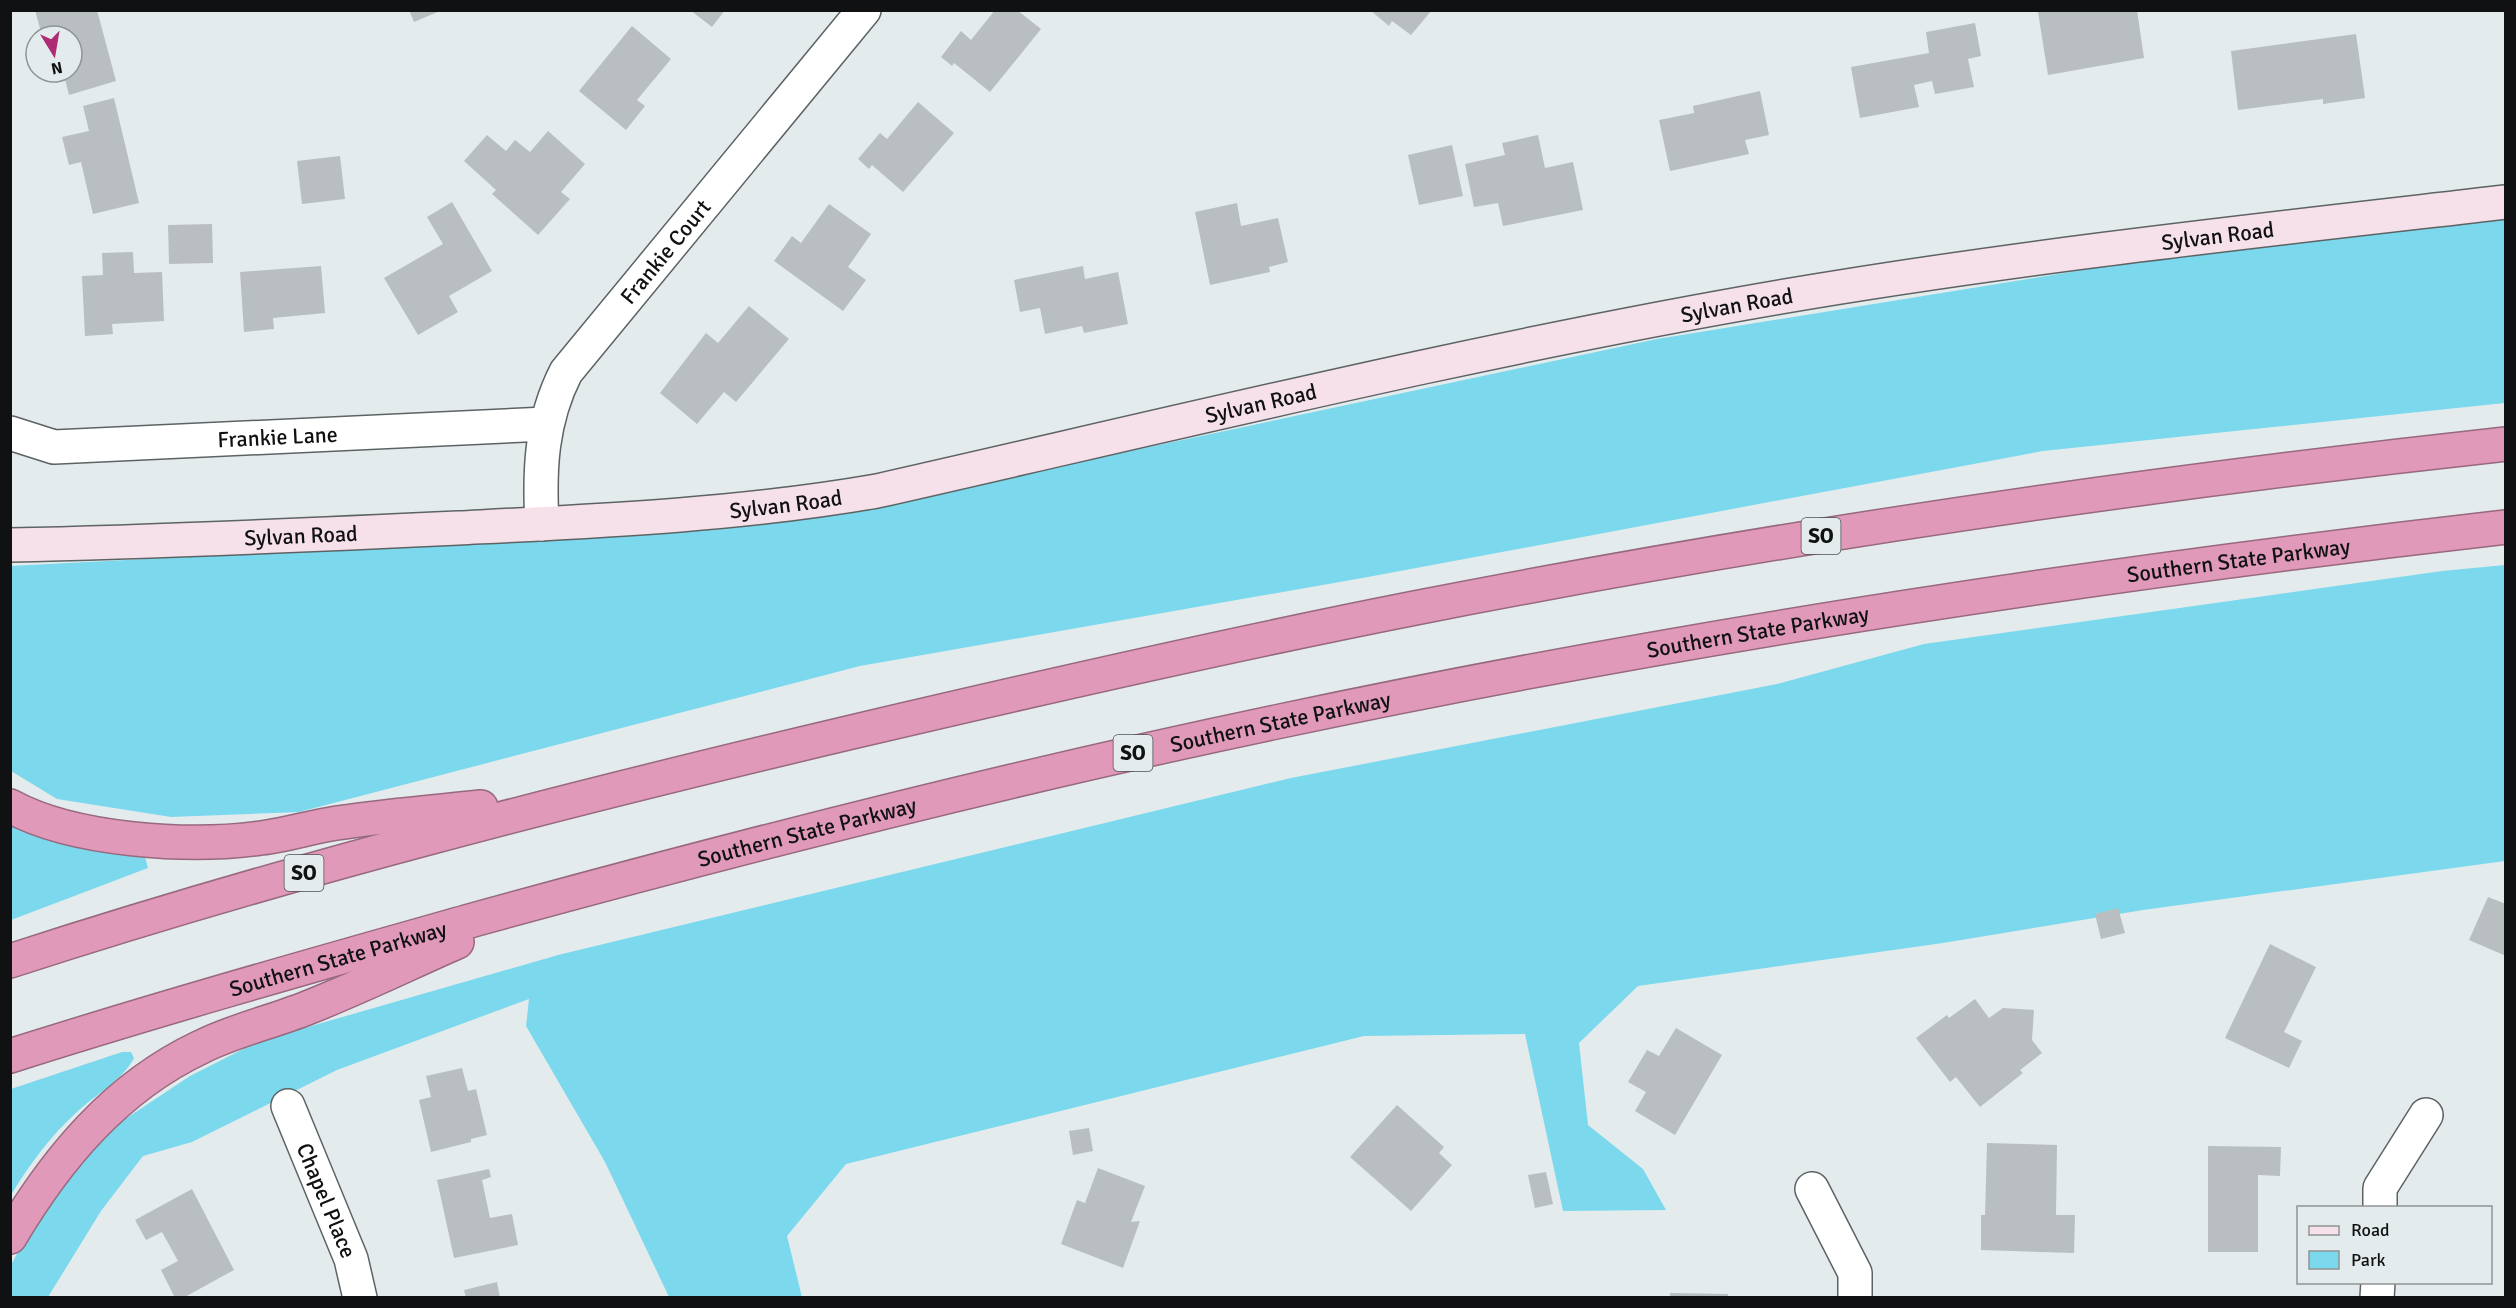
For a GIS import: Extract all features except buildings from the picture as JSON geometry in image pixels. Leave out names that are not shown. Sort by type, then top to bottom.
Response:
[{"type":"highway","name":"SO","points":[[10,961],[217,898],[462,829],[1143,664],[1546,583],[2050,501],[2233,475],[2505,444]]},
{"type":"highway","name":"Southern State Parkway","points":[[10,1056],[184,1003],[562,896],[997,784],[1279,721],[1564,665],[2006,591],[2289,552],[2505,527]]},
{"type":"highway","points":[[10,806],[46,820],[115,835],[178,842],[223,842],[262,838],[334,823],[600,794]]},
{"type":"highway","points":[[10,1237],[35,1196],[75,1144],[119,1100],[171,1063],[233,1033],[306,1009],[562,896]]},
{"type":"street","name":"Frankie Court","points":[[542,524],[540,476],[546,424],[554,396],[580,353],[864,10]]},
{"type":"street","name":"Sylvan Road","points":[[10,545],[199,541],[542,524],[713,512],[803,502],[877,491],[1483,354],[1783,296],[2168,241],[2505,202]]},
{"type":"street","name":"Frankie Lane","points":[[10,433],[54,447],[546,424]]},
{"type":"street","name":"Chapel Place","points":[[288,1106],[351,1259],[360,1298]]},
{"type":"street","points":[[2380,1206],[2380,1188],[2426,1115]]},
{"type":"street","points":[[1812,1189],[1855,1273],[1855,1298]]},
{"type":"green space","points":[[2505,217],[2505,403],[2043,451],[1368,577],[860,666],[299,812],[171,817],[57,799],[11,771],[10,566],[721,529],[853,510],[1657,339],[2157,258]]},
{"type":"green space","points":[[2505,565],[2505,861],[2143,910],[1943,943],[1638,986],[1579,1043],[1588,1125],[1643,1169],[1666,1210],[1563,1211],[1525,1034],[1364,1036],[846,1164],[787,1236],[802,1297],[669,1297],[605,1162],[526,1026],[529,999],[337,1070],[192,1142],[143,1156],[101,1211],[48,1297],[11,1298],[11,1265],[50,1191],[104,1133],[190,1076],[259,1041],[558,955],[1291,778],[1777,684],[1924,644],[2442,571]]},
{"type":"green space","points":[[10,824],[144,853],[148,868],[11,920]]},
{"type":"green space","points":[[122,1052],[131,1052],[134,1058],[123,1074],[67,1121],[33,1161],[11,1195],[11,1089]]}]
